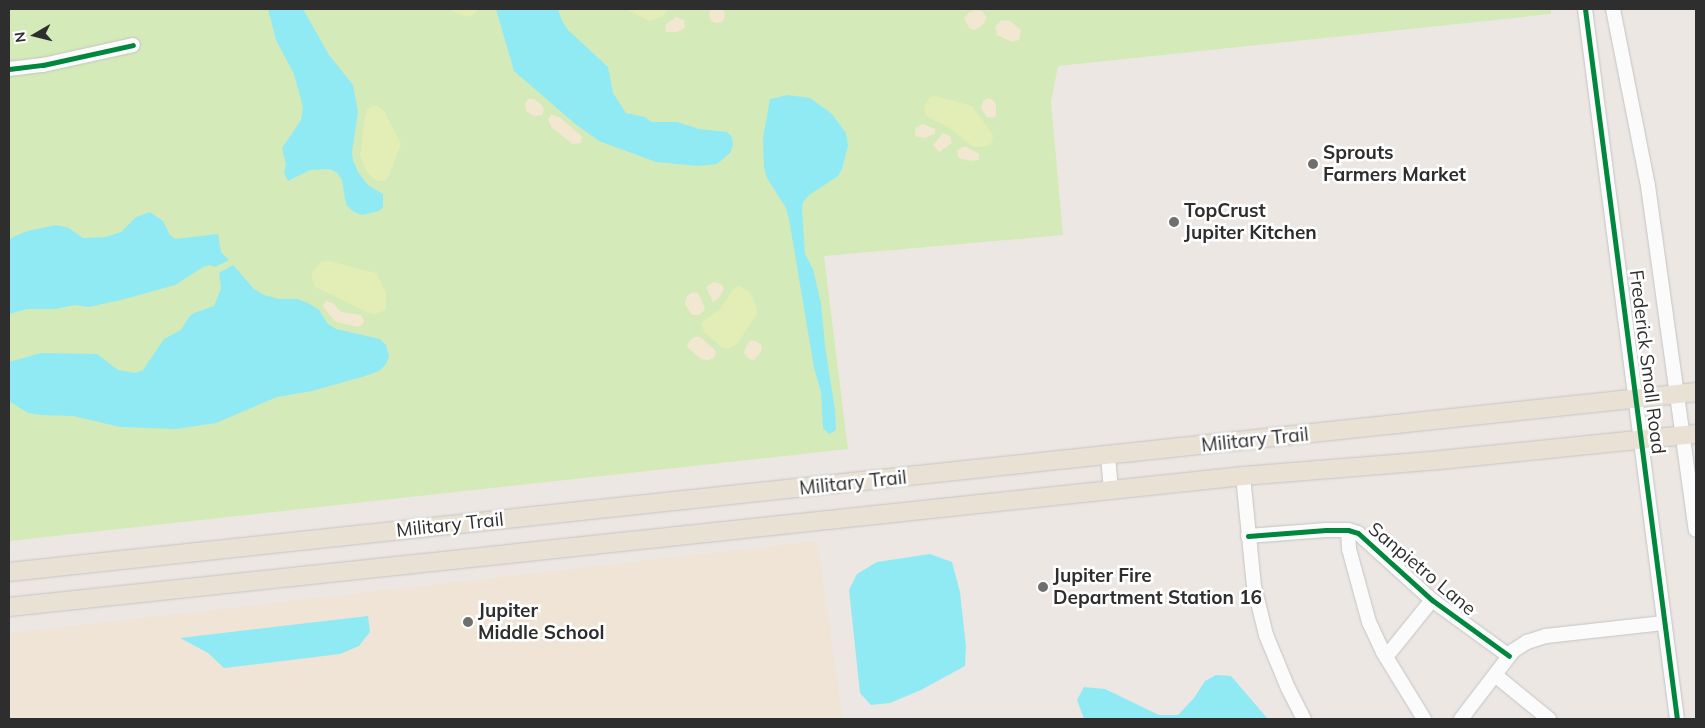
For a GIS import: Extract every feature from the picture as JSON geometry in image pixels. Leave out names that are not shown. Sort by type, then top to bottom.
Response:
[{"type":"main road","name":"Military Trail","points":[[9,572],[1696,392]]},
{"type":"main road","name":"Military Trail","points":[[9,607],[1242,476],[1690,435]]},
{"type":"street","name":"Frederick Small Road","points":[[1585,9],[1642,440],[1663,623],[1677,719]]},
{"type":"street","name":"Frederick Small Road","points":[[1613,9],[1648,186],[1678,394],[1690,435],[1696,530]]},
{"type":"street","points":[[9,69],[43,65],[133,45]]},
{"type":"street","points":[[1108,456],[1110,490]]},
{"type":"street","points":[[1242,476],[1254,586],[1266,635],[1288,688],[1304,719]]},
{"type":"street","points":[[1348,530],[1349,549],[1369,622],[1386,657],[1424,719]]},
{"type":"street","name":"Sanpietro Lane","points":[[1248,536],[1348,530],[1358,534],[1432,600],[1509,656]]},
{"type":"street","points":[[1386,657],[1432,600]]},
{"type":"street","points":[[1461,719],[1509,656],[1526,642],[1546,636],[1663,623]]},
{"type":"street","points":[[1495,675],[1549,719]]},
{"type":"shaded area","name":"Jupiter Middle School","points":[[817,541],[843,719],[9,719],[9,633]]},
{"type":"green space","points":[[9,9],[1551,9],[1551,14],[1058,66],[1051,102],[1063,235],[824,256],[848,449],[9,541]]},
{"type":"green space","points":[[448,9],[479,9],[473,15],[466,17]]},
{"type":"green space","points":[[625,9],[669,9],[662,17],[650,21]]},
{"type":"green space","points":[[936,96],[972,106],[993,135],[992,142],[988,146],[974,147],[948,127],[926,116],[924,106],[930,97]]},
{"type":"green space","points":[[371,106],[378,106],[384,111],[401,144],[389,176],[386,180],[381,181],[377,181],[366,171],[360,155],[365,117],[367,110]]},
{"type":"green space","points":[[329,261],[376,273],[386,293],[386,309],[376,315],[315,287],[312,272],[321,262]]},
{"type":"green space","points":[[739,286],[749,291],[757,307],[757,314],[737,344],[728,349],[722,347],[704,332],[701,323],[720,309],[734,288]]},
{"type":"sand","points":[[717,7],[725,15],[717,23],[709,15]]},
{"type":"sand","points":[[975,10],[982,11],[987,17],[982,26],[974,30],[969,28],[964,18],[968,13]]},
{"type":"sand","points":[[676,17],[684,20],[685,28],[677,32],[666,32],[665,25]]},
{"type":"sand","points":[[1001,20],[1010,21],[1021,30],[1019,40],[1012,42],[997,35],[995,27]]},
{"type":"sand","points":[[988,98],[996,104],[996,116],[992,118],[987,117],[981,108],[983,101]]},
{"type":"sand","points":[[528,99],[534,99],[542,105],[544,110],[542,115],[534,116],[526,111],[525,104]]},
{"type":"sand","points":[[551,115],[559,117],[582,136],[581,143],[573,144],[552,128],[548,119]]},
{"type":"sand","points":[[923,124],[935,129],[935,134],[924,138],[915,136],[916,127]]},
{"type":"sand","points":[[943,133],[950,136],[952,143],[939,152],[933,145]]},
{"type":"sand","points":[[965,146],[979,154],[979,160],[972,161],[958,158],[957,150]]},
{"type":"sand","points":[[714,282],[721,284],[724,288],[719,298],[713,302],[706,287]]},
{"type":"sand","points":[[693,292],[698,293],[704,306],[705,310],[699,315],[692,315],[685,304],[687,296]]},
{"type":"sand","points":[[326,301],[333,303],[341,312],[361,315],[364,321],[363,324],[358,327],[336,322],[324,308],[323,305]]},
{"type":"sand","points":[[694,337],[700,337],[713,348],[716,352],[714,358],[708,360],[701,359],[688,348],[687,344]]},
{"type":"sand","points":[[751,340],[758,342],[762,346],[761,352],[754,360],[749,359],[744,353],[746,346]]},
{"type":"water","points":[[268,9],[303,9],[329,55],[353,85],[358,112],[352,152],[353,160],[358,172],[368,185],[383,194],[383,207],[379,211],[362,215],[354,212],[347,206],[342,180],[337,173],[330,169],[310,170],[288,181],[284,173],[286,165],[282,148],[301,120],[303,107],[294,74],[276,40]]},
{"type":"water","points":[[496,9],[558,9],[562,21],[568,30],[608,67],[613,93],[626,113],[645,117],[651,122],[677,122],[699,129],[727,132],[732,137],[733,145],[730,153],[717,164],[698,166],[656,162],[599,141],[574,123],[514,71]]},
{"type":"water","points":[[788,95],[810,98],[832,114],[846,133],[848,146],[842,169],[838,176],[809,195],[803,202],[802,210],[805,254],[813,269],[821,303],[825,346],[835,410],[836,430],[829,434],[823,428],[821,392],[814,368],[789,219],[786,208],[767,178],[764,168],[763,138],[770,99]]},
{"type":"water","points":[[150,212],[163,221],[170,235],[175,239],[218,234],[221,252],[229,260],[215,267],[210,265],[203,267],[175,285],[125,299],[89,307],[75,305],[55,309],[27,309],[9,314],[9,240],[11,238],[27,231],[56,225],[69,228],[83,238],[106,237],[121,232],[136,217]]},
{"type":"water","points":[[233,265],[254,289],[264,295],[279,299],[297,299],[308,303],[319,310],[328,324],[336,329],[380,339],[386,345],[389,356],[386,364],[379,371],[365,376],[312,391],[277,397],[216,423],[176,429],[120,427],[73,416],[28,413],[9,401],[9,362],[41,353],[97,354],[118,370],[135,373],[143,370],[164,339],[181,330],[189,317],[194,313],[214,306],[221,288],[219,273]]},
{"type":"water","points":[[930,554],[952,562],[960,592],[966,647],[965,666],[921,690],[890,703],[871,705],[860,693],[849,590],[857,574],[877,562]]},
{"type":"water","points":[[368,616],[370,632],[359,646],[340,654],[224,668],[208,653],[180,638]]},
{"type":"water","points":[[1216,675],[1231,676],[1268,719],[1084,719],[1077,700],[1084,687],[1105,689],[1159,715],[1178,715],[1194,698],[1205,681]]},
{"type":"cycle path","points":[[1585,9],[1677,719]]},
{"type":"cycle path","points":[[9,69],[43,65],[133,45]]},
{"type":"cycle path","points":[[1248,536],[1326,530],[1348,530],[1358,533],[1432,600],[1509,656]]},
{"type":"place","name":"Sprouts Farmers Market","points":[[1313,164]]},
{"type":"place","name":"TopCrust Jupiter Kitchen","points":[[1174,222]]},
{"type":"place","name":"Jupiter Fire Department Station 16","points":[[1043,587]]},
{"type":"place","name":"Jupiter Middle School","points":[[468,622]]}]
